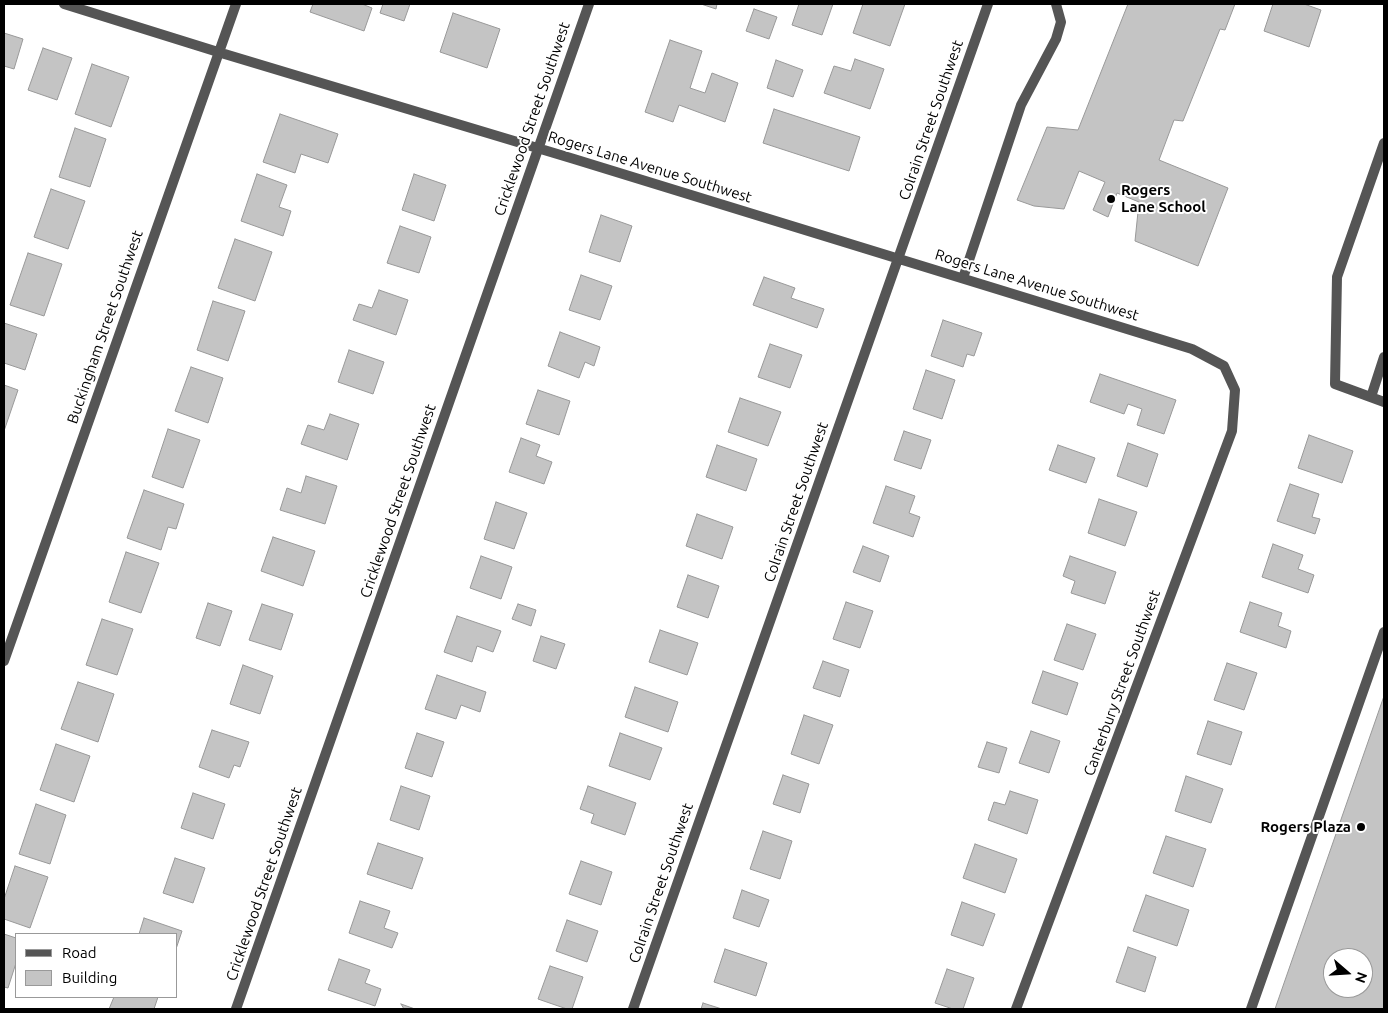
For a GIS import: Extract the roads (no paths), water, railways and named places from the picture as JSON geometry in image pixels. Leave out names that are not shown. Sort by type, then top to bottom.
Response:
[{"type":"street","name":"Rogers Lane Avenue Southwest","points":[[64,4],[1192,348],[1224,366]]},
{"type":"street","name":"Buckingham Street Southwest","points":[[4,661],[236,4]]},
{"type":"street","name":"Cricklewood Street Southwest","points":[[236,1009],[589,4]]},
{"type":"street","name":"Colrain Street Southwest","points":[[633,1009],[988,4]]},
{"type":"street","points":[[963,278],[1021,105],[1056,39],[1061,22],[1056,4]]},
{"type":"street","points":[[1384,143],[1337,277],[1335,384],[1384,402]]},
{"type":"street","points":[[1370,397],[1384,356]]},
{"type":"street","name":"Canterbury Street Southwest","points":[[1016,1009],[1232,431],[1235,390],[1224,366]]},
{"type":"street","points":[[1251,1009],[1384,632]]},
{"type":"place","name":"Rogers Lane School","points":[[1111,199]]},
{"type":"place","name":"Rogers Plaza","points":[[1361,827]]}]
